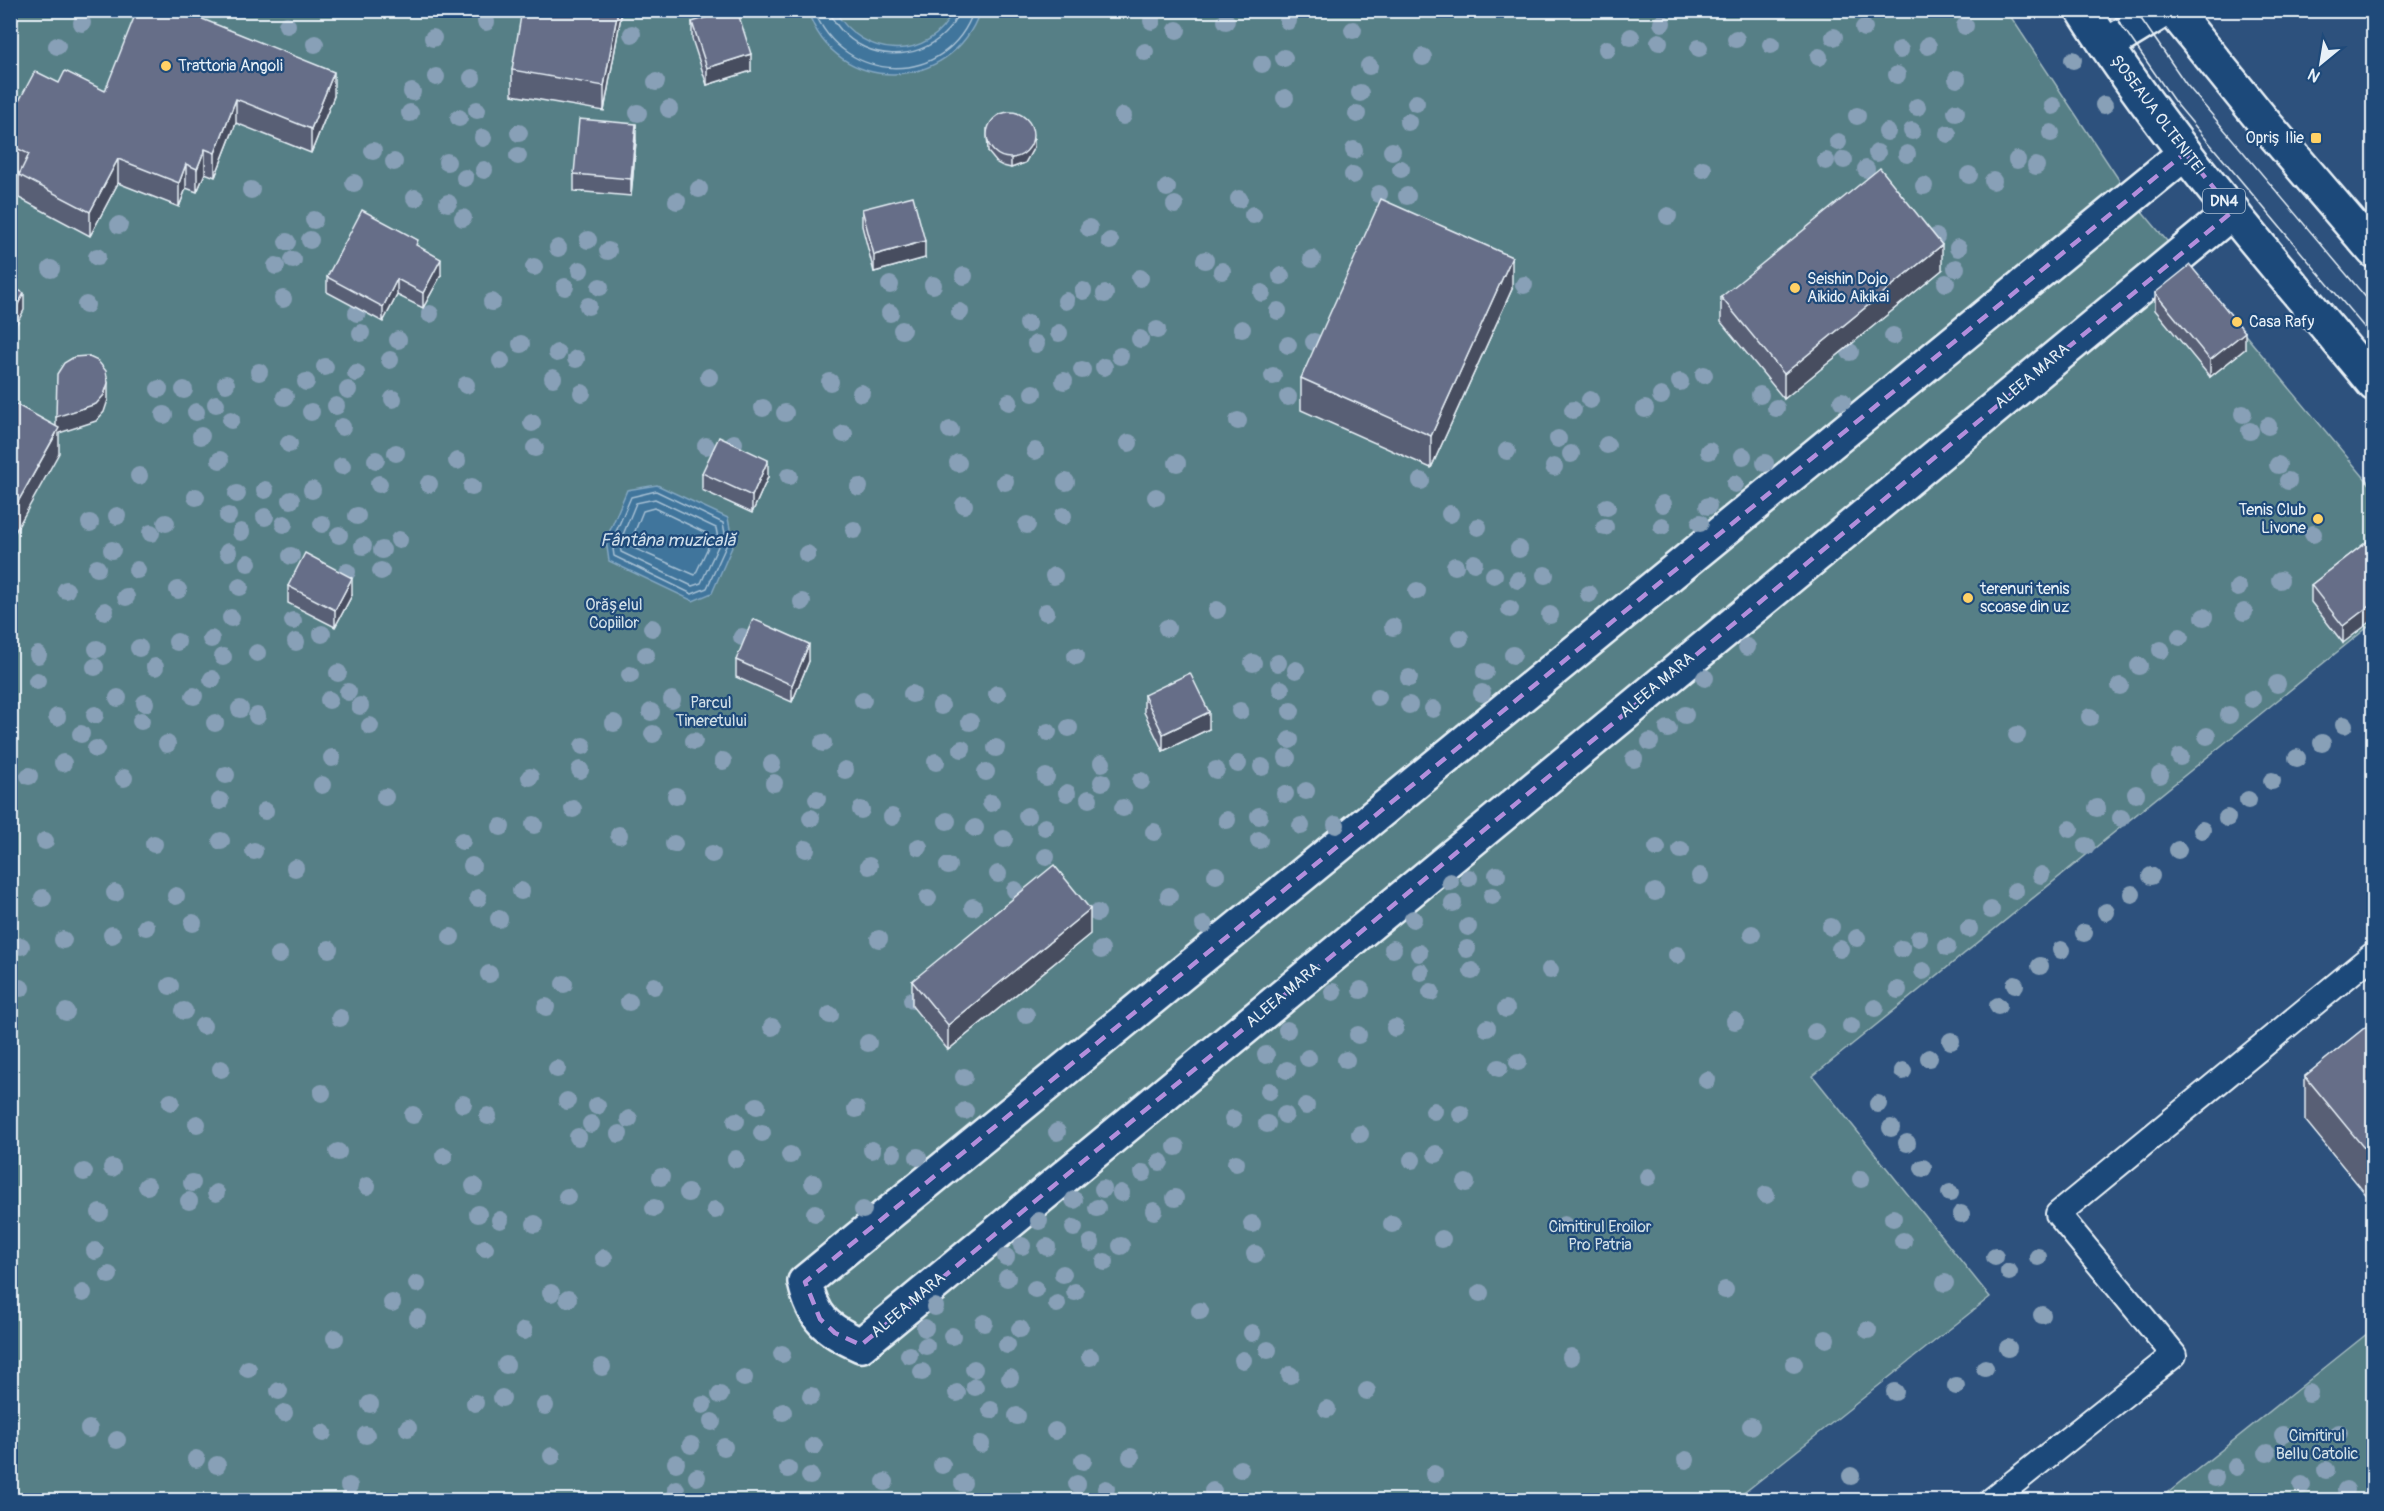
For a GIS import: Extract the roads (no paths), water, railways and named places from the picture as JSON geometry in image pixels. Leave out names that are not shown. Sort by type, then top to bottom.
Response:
[{"type":"street","name":"ȘOSEAUA OLTENIȚEI","points":[[2083,10],[2185,153],[2373,384]]},
{"type":"street","points":[[2107,45],[2164,10]]},
{"type":"street","points":[[2172,10],[2373,251]]},
{"type":"street","name":"ALEEA MARA","points":[[2185,153],[805,1282],[809,1300],[820,1319],[835,1333],[861,1344],[2233,211]]},
{"type":"lane","points":[[1992,1500],[2174,1355],[2058,1214],[2373,954]]},
{"type":"water","points":[[808,11],[835,11],[847,27],[861,38],[878,46],[895,48],[912,47],[928,40],[942,28],[953,11],[980,11],[966,38],[945,58],[920,70],[894,74],[867,70],[842,59],[822,39]]},
{"type":"water","name":"Fântâna muzicală","points":[[657,485],[728,518],[733,545],[712,593],[693,601],[609,561],[606,540],[627,490]]},
{"type":"tram line","points":[[2111,10],[2174,101],[2374,339]]},
{"type":"tram line","points":[[2135,10],[2186,84],[2374,307]]},
{"type":"place","name":"Trattoria Angoli","points":[[166,66]]},
{"type":"place","name":"Opriș Ilie","points":[[2316,138]]},
{"type":"place","name":"Seishin Dojo Aikido Aikikai","points":[[1795,288]]},
{"type":"place","name":"Casa Rafy","points":[[2237,322]]},
{"type":"place","name":"Tenis Club Livone","points":[[2318,519]]},
{"type":"place","name":"terenuri tenis scoase din uz","points":[[1968,598]]},
{"type":"park label","name":"Orășelul Copiilor","points":[[614,614]]},
{"type":"park label","name":"Parcul Tineretului","points":[[711,712]]},
{"type":"park label","name":"Cimitirul Eroilor Pro Patria","points":[[1600,1236]]},
{"type":"park label","name":"Cimitirul Bellu Catolic","points":[[2317,1445]]}]
